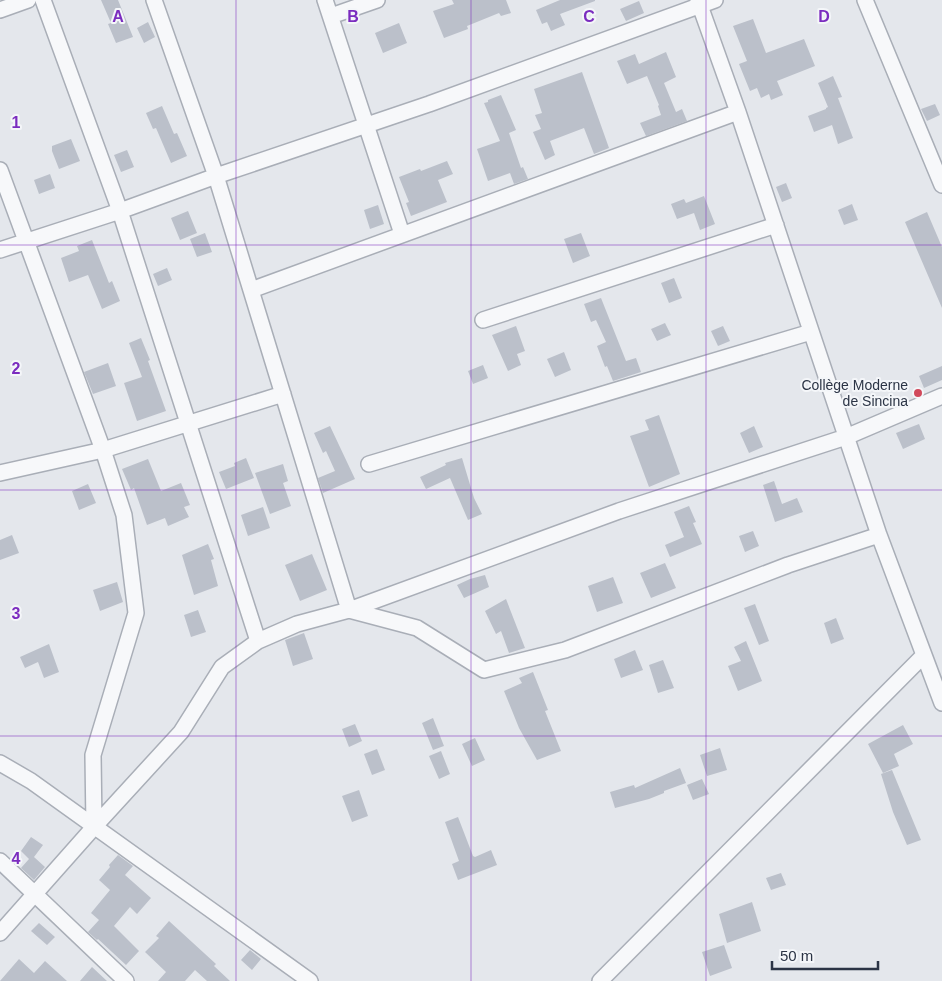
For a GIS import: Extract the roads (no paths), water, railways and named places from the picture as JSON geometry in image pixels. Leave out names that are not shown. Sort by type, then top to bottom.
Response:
[{"type":"street","points":[[0,10],[28,0]]},
{"type":"street","points":[[42,0],[120,211],[258,641]]},
{"type":"street","points":[[154,0],[216,176],[349,610]]},
{"type":"street","points":[[326,0],[402,234]]},
{"type":"street","points":[[331,16],[377,0]]},
{"type":"street","points":[[0,250],[120,211],[216,176],[429,104],[699,3],[715,0]]},
{"type":"street","points":[[865,0],[942,185]]},
{"type":"street","points":[[699,3],[738,112],[879,535],[942,703]]},
{"type":"street","points":[[251,290],[738,112]]},
{"type":"street","points":[[0,170],[124,514],[136,613],[93,755],[94,827]]},
{"type":"street","points":[[482,320],[776,225]]},
{"type":"street","points":[[369,464],[811,332]]},
{"type":"street","points":[[0,474],[102,450],[283,394]]},
{"type":"street","points":[[0,933],[182,732],[222,667],[258,641],[297,624],[349,610],[619,511],[846,437],[942,396]]},
{"type":"street","points":[[349,610],[416,628],[484,670],[565,650],[788,565],[879,535]]},
{"type":"street","points":[[600,981],[924,655]]},
{"type":"street","points":[[0,763],[31,780],[310,981]]},
{"type":"street","points":[[0,861],[126,981]]},
{"type":"place","name":"Collège Moderne de Sincina","points":[[918,393]]}]
